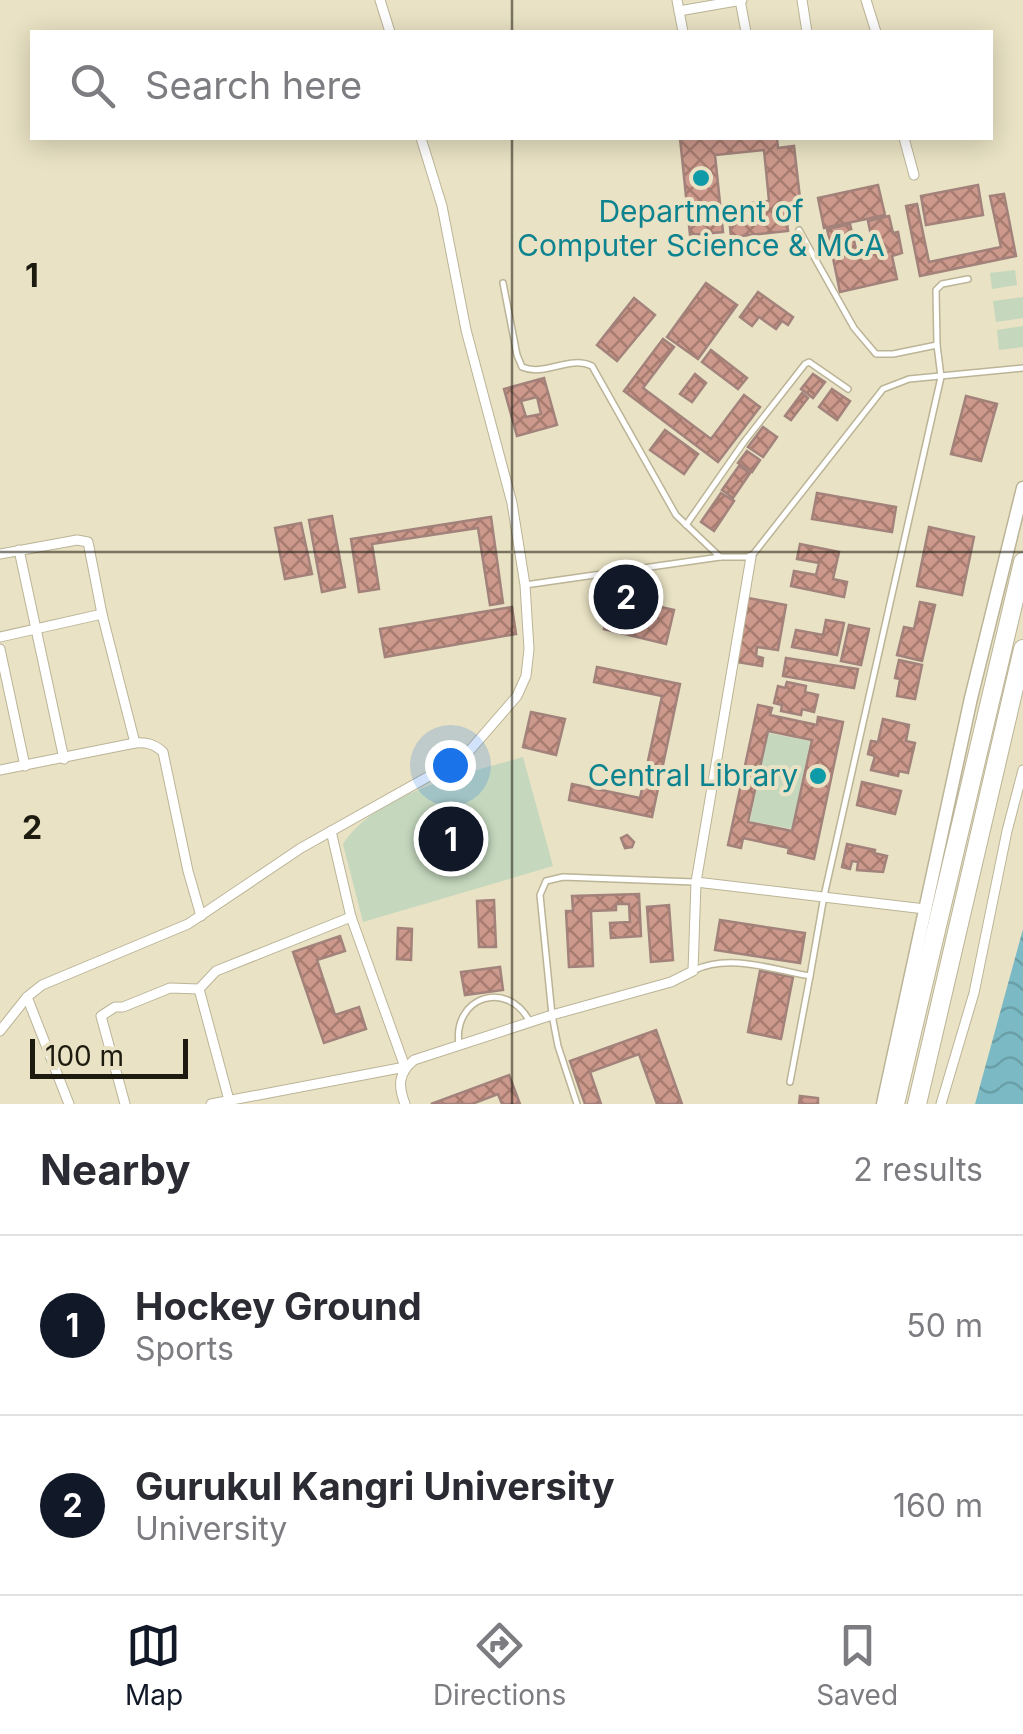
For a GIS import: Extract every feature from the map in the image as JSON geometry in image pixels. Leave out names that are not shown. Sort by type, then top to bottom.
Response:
[{"type":"highway","points":[[895,1104],[1023,562]]},
{"type":"highway","points":[[916,1104],[1023,649]]},
{"type":"street","points":[[380,0],[389,30]]},
{"type":"street","points":[[683,30],[678,5],[740,0],[746,30]]},
{"type":"street","points":[[802,0],[807,30]]},
{"type":"street","points":[[866,0],[875,30]]},
{"type":"street","points":[[0,1031],[42,984],[160,938],[202,916],[301,848],[465,756],[517,696],[526,676],[530,649],[512,503],[466,330],[442,206],[423,140]]},
{"type":"street","points":[[905,140],[914,176]]},
{"type":"street","points":[[883,1104],[972,698],[1023,488]]},
{"type":"street","points":[[0,554],[76,540],[88,542],[135,743]]},
{"type":"street","points":[[19,550],[64,758]]},
{"type":"street","points":[[211,1104],[405,1067],[414,1060],[552,1014],[662,985],[693,971],[696,882],[751,557]]},
{"type":"street","points":[[0,637],[102,614]]},
{"type":"street","points":[[0,650],[25,766]]},
{"type":"street","points":[[0,770],[135,743],[148,742],[162,752],[202,916]]},
{"type":"street","points":[[941,1104],[974,993],[1006,831],[1023,770]]},
{"type":"street","points":[[331,831],[350,917],[405,1067],[399,1080],[404,1104]]},
{"type":"street","points":[[696,882],[925,910]]},
{"type":"street","points":[[125,1104],[101,1016],[115,1007],[170,988],[199,989],[216,971],[350,917]]},
{"type":"street","points":[[199,989],[230,1103]]},
{"type":"street","points":[[27,997],[69,1104]]},
{"type":"lane","points":[[799,230],[870,350],[894,354],[938,345]]},
{"type":"lane","points":[[790,1082],[824,896],[941,377],[936,290],[942,284],[968,279]]},
{"type":"lane","points":[[504,282],[522,366],[533,370],[575,362],[592,366],[659,490],[686,525],[720,558]]},
{"type":"lane","points":[[686,525],[744,442],[806,364],[809,362],[848,389]]},
{"type":"lane","points":[[524,585],[751,557],[782,522],[875,395],[896,382],[1023,368]]},
{"type":"lane","points":[[577,1104],[552,1014],[540,895],[546,880],[562,877],[696,882]]},
{"type":"lane","points":[[693,971],[717,963],[738,963],[810,976]]},
{"type":"lane","points":[[459,1045],[458,1024],[463,1015],[488,998],[518,1005],[530,1022]]},
{"type":"green space","points":[[1015,270],[1017,285],[992,289],[990,273]]},
{"type":"green space","points":[[1023,297],[1023,318],[996,322],[993,301]]},
{"type":"green space","points":[[1023,326],[1023,347],[999,350],[997,330]]},
{"type":"green space","points":[[768,733],[810,741],[792,829],[750,821]]},
{"type":"green space","points":[[523,757],[553,866],[363,922],[343,844],[358,826],[377,811],[425,787]]},
{"type":"water","points":[[1023,929],[1023,1104],[975,1104]]},
{"type":"building","name":"Department of Computer Science & MCA","points":[[680,140],[777,140],[778,148],[794,146],[801,207],[785,209],[788,231],[731,237],[728,206],[769,201],[764,150],[715,155],[723,232],[690,235]]},
{"type":"building","points":[[878,185],[885,215],[824,228],[818,198]]},
{"type":"building","points":[[978,185],[983,215],[926,225],[921,196]]},
{"type":"building","points":[[1004,194],[1016,256],[920,276],[906,206],[917,204],[929,262],[1001,247],[990,196]]},
{"type":"building","points":[[889,216],[893,233],[898,232],[902,253],[892,256],[897,279],[840,292],[827,229],[850,224],[856,249],[873,245],[868,221]]},
{"type":"building","points":[[706,283],[737,305],[698,359],[667,337]]},
{"type":"building","points":[[758,292],[793,317],[788,325],[782,321],[776,329],[759,317],[752,326],[740,317]]},
{"type":"building","points":[[634,298],[655,315],[617,361],[597,345]]},
{"type":"building","points":[[663,339],[674,347],[643,388],[711,439],[744,395],[760,407],[718,462],[624,391]]},
{"type":"building","points":[[711,350],[747,378],[738,389],[702,362]]},
{"type":"building","points":[[695,374],[706,383],[692,402],[680,394]]},
{"type":"building","points":[[813,374],[825,382],[813,398],[801,389]]},
{"type":"building","points":[[544,378],[557,425],[517,436],[504,389]],"holes":[[[537,397],[541,414],[526,417],[521,401]]]},
{"type":"building","points":[[832,389],[850,401],[837,420],[819,407]]},
{"type":"building","points":[[802,393],[808,398],[791,420],[785,416]]},
{"type":"building","points":[[966,396],[997,404],[981,461],[951,454]]},
{"type":"building","points":[[763,427],[777,437],[763,457],[748,447]]},
{"type":"building","points":[[665,430],[698,454],[684,474],[650,450]]},
{"type":"building","points":[[747,451],[760,460],[752,472],[738,463]]},
{"type":"building","points":[[739,466],[750,473],[733,498],[722,490]]},
{"type":"building","points":[[721,493],[734,501],[714,531],[701,522]]},
{"type":"building","points":[[817,493],[896,507],[892,532],[812,519]]},
{"type":"building","points":[[332,516],[345,587],[322,592],[309,520]]},
{"type":"building","points":[[491,517],[503,603],[490,605],[478,528],[372,544],[379,589],[359,592],[351,539]]},
{"type":"building","points":[[301,523],[312,574],[285,579],[275,528]]},
{"type":"building","points":[[929,527],[974,537],[962,595],[917,586]]},
{"type":"building","points":[[800,544],[839,552],[833,579],[847,582],[844,597],[791,586],[794,571],[816,575],[819,563],[797,559]]},
{"type":"building","points":[[612,596],[674,610],[666,644],[604,629]]},
{"type":"building","points":[[748,598],[786,605],[778,650],[757,647],[756,656],[763,658],[762,666],[737,662]]},
{"type":"building","points":[[920,602],[935,605],[922,661],[897,655],[904,627],[914,629]]},
{"type":"building","points":[[512,607],[516,634],[385,657],[380,629]]},
{"type":"building","points":[[826,620],[844,623],[837,655],[792,647],[796,630],[823,635]]},
{"type":"building","points":[[849,625],[869,629],[861,665],[841,661]]},
{"type":"building","points":[[786,658],[858,669],[854,688],[783,676]]},
{"type":"building","points":[[899,660],[922,665],[915,699],[897,696]]},
{"type":"building","points":[[597,667],[680,684],[652,817],[569,800],[572,784],[640,798],[662,696],[594,682]]},
{"type":"building","points":[[787,682],[806,686],[805,692],[818,695],[814,712],[802,709],[801,715],[781,711],[782,705],[774,703],[778,686],[785,688]]},
{"type":"building","name":"Central Library","points":[[758,705],[772,708],[770,715],[817,725],[818,717],[843,722],[814,859],[788,853],[789,848],[743,838],[741,848],[728,845]],"holes":[[[768,731],[812,740],[792,831],[748,822]]]},
{"type":"building","points":[[531,712],[565,719],[556,755],[523,747]]},
{"type":"building","points":[[883,719],[909,725],[906,741],[915,743],[908,773],[899,771],[898,776],[871,770],[875,756],[868,754],[871,741],[878,742]]},
{"type":"building","points":[[862,782],[901,791],[895,814],[857,805]]},
{"type":"building","points":[[627,835],[634,842],[632,847],[625,848],[621,838]]},
{"type":"building","points":[[847,844],[887,856],[883,872],[857,870],[858,862],[852,861],[850,869],[842,867]]},
{"type":"building","points":[[639,894],[641,936],[611,938],[610,923],[630,922],[629,904],[616,904],[616,910],[591,911],[593,966],[569,967],[566,911],[573,911],[572,896]]},
{"type":"building","points":[[494,900],[496,947],[479,947],[477,901]]},
{"type":"building","points":[[669,905],[673,960],[651,962],[647,907]]},
{"type":"building","points":[[720,920],[805,933],[800,963],[715,950]]},
{"type":"building","points":[[398,928],[412,929],[411,960],[397,959]]},
{"type":"building","points":[[340,936],[345,951],[317,960],[335,1015],[359,1007],[366,1029],[324,1043],[293,952]]},
{"type":"building","points":[[500,967],[503,990],[465,995],[461,972]]},
{"type":"building","points":[[760,971],[793,977],[781,1039],[748,1032]]},
{"type":"building","points":[[656,1030],[682,1104],[657,1104],[639,1054],[590,1072],[601,1104],[585,1104],[570,1061]]},
{"type":"building","points":[[509,1075],[520,1104],[502,1104],[498,1094],[472,1104],[431,1104]]},
{"type":"building","points":[[800,1096],[818,1098],[818,1104],[799,1104]]},
{"type":"place","name":"Department of Computer Science & MCA","points":[[701,178]]},
{"type":"place","name":"Gurukul Kangri University","points":[[626,597]]},
{"type":"place","name":"Central Library","points":[[818,776]]},
{"type":"place","name":"Hockey Ground","points":[[451,839]]}]
